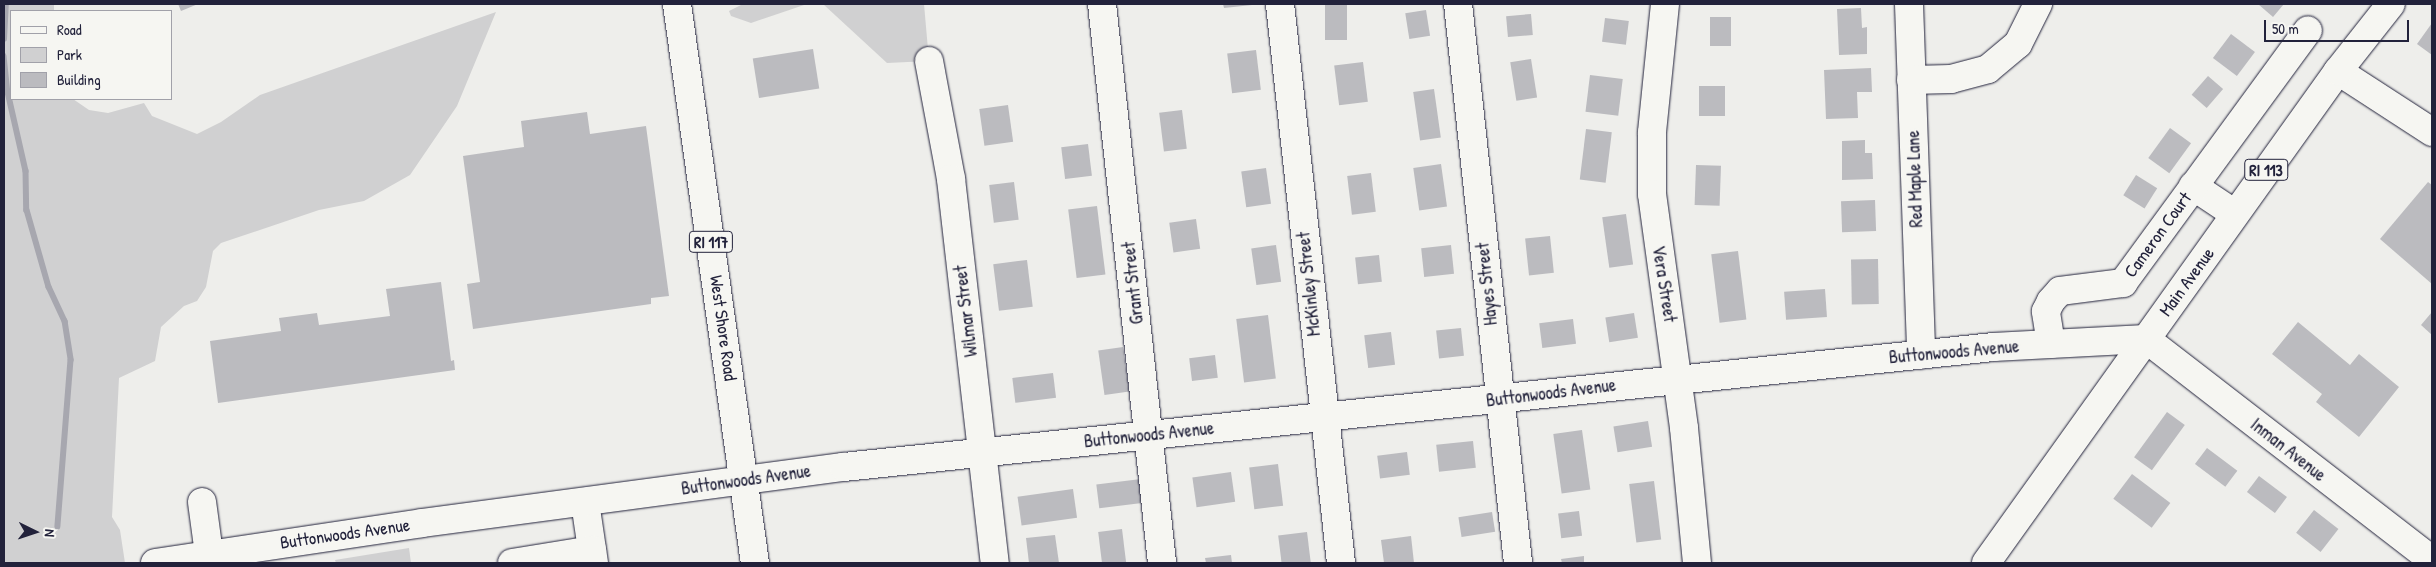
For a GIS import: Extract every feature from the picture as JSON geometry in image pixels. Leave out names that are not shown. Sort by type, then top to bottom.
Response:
[{"type":"street","name":"West Shore Road","points":[[677,4],[755,563]]},
{"type":"street","name":"Grant Street","points":[[1102,4],[1162,563]]},
{"type":"street","name":"McKinley Street","points":[[1280,4],[1341,563]]},
{"type":"street","name":"Hayes Street","points":[[1458,4],[1518,563]]},
{"type":"street","name":"Vera Street","points":[[1665,4],[1650,161],[1654,224],[1678,378],[1698,563]]},
{"type":"street","name":"Red Maple Lane","points":[[1909,4],[1921,355]]},
{"type":"street","points":[[1912,80],[1951,79],[1988,69],[2018,44],[2038,4]]},
{"type":"street","name":"Main Avenue","points":[[1986,563],[2338,70],[2391,4]]},
{"type":"street","name":"Cameron Court","points":[[2051,344],[2046,311],[2051,300],[2060,292],[2123,283],[2308,30]]},
{"type":"street","name":"Wilmar Street","points":[[929,61],[951,179],[995,563]]},
{"type":"street","points":[[2338,70],[2432,132]]},
{"type":"street","name":"Cameron Court","points":[[2194,186],[2235,214]]},
{"type":"street","name":"Buttonwoods Avenue","points":[[155,563],[585,502],[983,453],[1499,399],[1678,378],[2051,344],[2146,339]]},
{"type":"street","name":"Inman Avenue","points":[[2146,339],[2432,560]]},
{"type":"street","points":[[202,502],[208,554]]},
{"type":"street","points":[[512,563],[593,556],[585,502]]},
{"type":"green space","points":[[4,4],[54,4],[54,10],[10,10],[10,100],[74,100],[89,110],[108,113],[144,103],[152,116],[197,134],[221,122],[260,95],[496,12],[457,106],[410,175],[364,201],[319,210],[221,243],[213,251],[206,287],[197,301],[184,306],[161,327],[155,361],[119,378],[112,517],[120,530],[125,563],[4,563]]},
{"type":"green space","points":[[743,4],[807,4],[751,23],[731,16],[729,11]]},
{"type":"green space","points":[[823,4],[924,4],[929,61],[887,63]]},
{"type":"green space","points":[[409,548],[411,563],[336,563],[335,560]]},
{"type":"building","points":[[178,4],[198,4],[181,11]]},
{"type":"building","points":[[1223,4],[1251,4],[1252,5],[1224,8]]},
{"type":"building","points":[[1325,4],[1347,4],[1347,40],[1325,40]]},
{"type":"building","points":[[2258,4],[2284,4],[2273,17]]},
{"type":"building","points":[[1861,8],[1862,28],[1867,27],[1867,54],[1839,55],[1837,9]]},
{"type":"building","points":[[1426,10],[1430,36],[1409,39],[1405,13]]},
{"type":"building","points":[[1531,14],[1533,35],[1508,37],[1506,16]]},
{"type":"building","points":[[1710,17],[1731,17],[1731,46],[1710,46]]},
{"type":"building","points":[[1605,18],[1629,21],[1626,45],[1602,42]]},
{"type":"building","points":[[2432,23],[2432,55],[2417,44]]},
{"type":"building","points":[[2231,34],[2255,52],[2237,76],[2213,58]]},
{"type":"building","points":[[813,49],[819,89],[759,98],[753,59]]},
{"type":"building","points":[[1256,50],[1261,90],[1232,93],[1227,54]]},
{"type":"building","points":[[1531,59],[1537,98],[1516,101],[1510,62]]},
{"type":"building","points":[[1363,62],[1368,102],[1339,105],[1334,66]]},
{"type":"building","points":[[1871,68],[1872,92],[1857,92],[1858,118],[1826,119],[1824,70]]},
{"type":"building","points":[[1590,75],[1623,79],[1618,116],[1585,112]]},
{"type":"building","points":[[2208,76],[2223,89],[2207,108],[2192,95]]},
{"type":"building","points":[[1699,86],[1725,86],[1725,116],[1699,116]]},
{"type":"building","points":[[1434,89],[1441,138],[1420,140],[1413,92]]},
{"type":"building","points":[[1008,105],[1013,142],[984,146],[979,109]]},
{"type":"building","points":[[1182,110],[1187,149],[1164,152],[1159,113]]},
{"type":"building","points":[[587,112],[590,134],[646,126],[669,296],[651,298],[651,304],[473,329],[467,284],[480,282],[463,156],[524,147],[521,121]]},
{"type":"building","points":[[2170,128],[2191,143],[2169,173],[2148,158]]},
{"type":"building","points":[[1586,129],[1612,132],[1606,183],[1580,180]]},
{"type":"building","points":[[1865,140],[1865,153],[1872,153],[1873,179],[1842,180],[1842,141]]},
{"type":"building","points":[[1088,144],[1092,176],[1065,179],[1061,147]]},
{"type":"building","points":[[1441,164],[1447,207],[1419,210],[1413,168]]},
{"type":"building","points":[[1696,165],[1721,166],[1720,206],[1695,205]]},
{"type":"building","points":[[1266,168],[1271,204],[1246,207],[1241,171]]},
{"type":"building","points":[[1371,173],[1376,212],[1352,215],[1347,176]]},
{"type":"building","points":[[2136,175],[2157,188],[2144,209],[2123,195]]},
{"type":"building","points":[[1014,182],[1019,220],[994,223],[989,185]]},
{"type":"building","points":[[2428,182],[2432,185],[2432,284],[2380,239]]},
{"type":"building","points":[[1875,200],[1876,231],[1842,232],[1841,201]]},
{"type":"building","points":[[1097,206],[1105,274],[1077,278],[1068,210]]},
{"type":"building","points":[[1626,214],[1633,265],[1609,268],[1602,217]]},
{"type":"building","points":[[1196,219],[1200,249],[1173,252],[1169,223]]},
{"type":"building","points":[[1550,236],[1554,273],[1529,275],[1525,239]]},
{"type":"building","points":[[1276,245],[1281,282],[1256,285],[1251,248]]},
{"type":"building","points":[[1451,245],[1454,274],[1424,277],[1421,248]]},
{"type":"building","points":[[1738,251],[1746,319],[1720,323],[1711,254]]},
{"type":"building","points":[[1379,255],[1382,282],[1358,284],[1355,258]]},
{"type":"building","points":[[1851,259],[1878,259],[1879,304],[1852,304]]},
{"type":"building","points":[[1027,260],[1033,307],[999,311],[993,264]]},
{"type":"building","points":[[441,282],[451,361],[454,360],[455,370],[218,403],[210,341],[281,331],[279,318],[317,313],[319,325],[390,316],[386,289]]},
{"type":"building","points":[[1825,289],[1827,317],[1786,320],[1784,292]]},
{"type":"building","points":[[2432,312],[2432,335],[2421,325]]},
{"type":"building","points":[[1634,313],[1638,338],[1609,342],[1605,318]]},
{"type":"building","points":[[1268,315],[1276,379],[1244,382],[1236,319]]},
{"type":"building","points":[[1573,319],[1576,344],[1542,348],[1539,323]]},
{"type":"building","points":[[2298,322],[2350,365],[2359,354],[2399,387],[2359,437],[2316,402],[2322,394],[2272,354]]},
{"type":"building","points":[[1461,328],[1464,356],[1439,358],[1436,331]]},
{"type":"building","points":[[1391,332],[1395,365],[1368,368],[1364,335]]},
{"type":"building","points":[[1123,347],[1129,392],[1105,395],[1098,350]]},
{"type":"building","points":[[1215,355],[1218,378],[1192,381],[1189,358]]},
{"type":"building","points":[[1053,373],[1056,398],[1015,403],[1012,378]]},
{"type":"building","points":[[2167,412],[2185,425],[2152,470],[2134,457]]},
{"type":"building","points":[[1648,421],[1652,447],[1617,452],[1613,426]]},
{"type":"building","points":[[1582,430],[1590,489],[1562,493],[1553,434]]},
{"type":"building","points":[[1473,441],[1476,468],[1439,472],[1436,445]]},
{"type":"building","points":[[2207,448],[2237,471],[2225,487],[2195,464]]},
{"type":"building","points":[[1407,452],[1410,475],[1380,478],[1377,456]]},
{"type":"building","points":[[1278,464],[1283,506],[1254,509],[1249,468]]},
{"type":"building","points":[[1231,472],[1235,502],[1197,507],[1192,477]]},
{"type":"building","points":[[2132,474],[2170,503],[2152,528],[2113,499]]},
{"type":"building","points":[[2259,476],[2287,497],[2275,513],[2247,492]]},
{"type":"building","points":[[1141,479],[1144,503],[1099,508],[1096,484]]},
{"type":"building","points":[[1654,481],[1661,540],[1636,543],[1629,484]]},
{"type":"building","points":[[1073,489],[1077,518],[1022,526],[1018,497]]},
{"type":"building","points":[[2314,510],[2338,529],[2321,552],[2296,533]]},
{"type":"building","points":[[1579,511],[1582,536],[1561,538],[1558,514]]},
{"type":"building","points":[[1492,512],[1495,532],[1462,537],[1458,517]]},
{"type":"building","points":[[1122,529],[1126,563],[1102,563],[1098,532]]},
{"type":"building","points":[[1307,532],[1311,563],[1282,563],[1278,536]]},
{"type":"building","points":[[1055,535],[1059,563],[1029,563],[1026,538]]},
{"type":"building","points":[[1411,536],[1414,563],[1384,563],[1381,540]]},
{"type":"building","points":[[1231,555],[1232,563],[1206,563],[1205,558]]},
{"type":"building","points":[[1584,556],[1584,563],[1562,563],[1561,559]]},
{"type":"waterway","points":[[4,39],[6,4]]},
{"type":"waterway","points":[[4,56],[8,92],[26,171],[27,210],[49,287],[65,321],[71,360],[58,526]]}]
